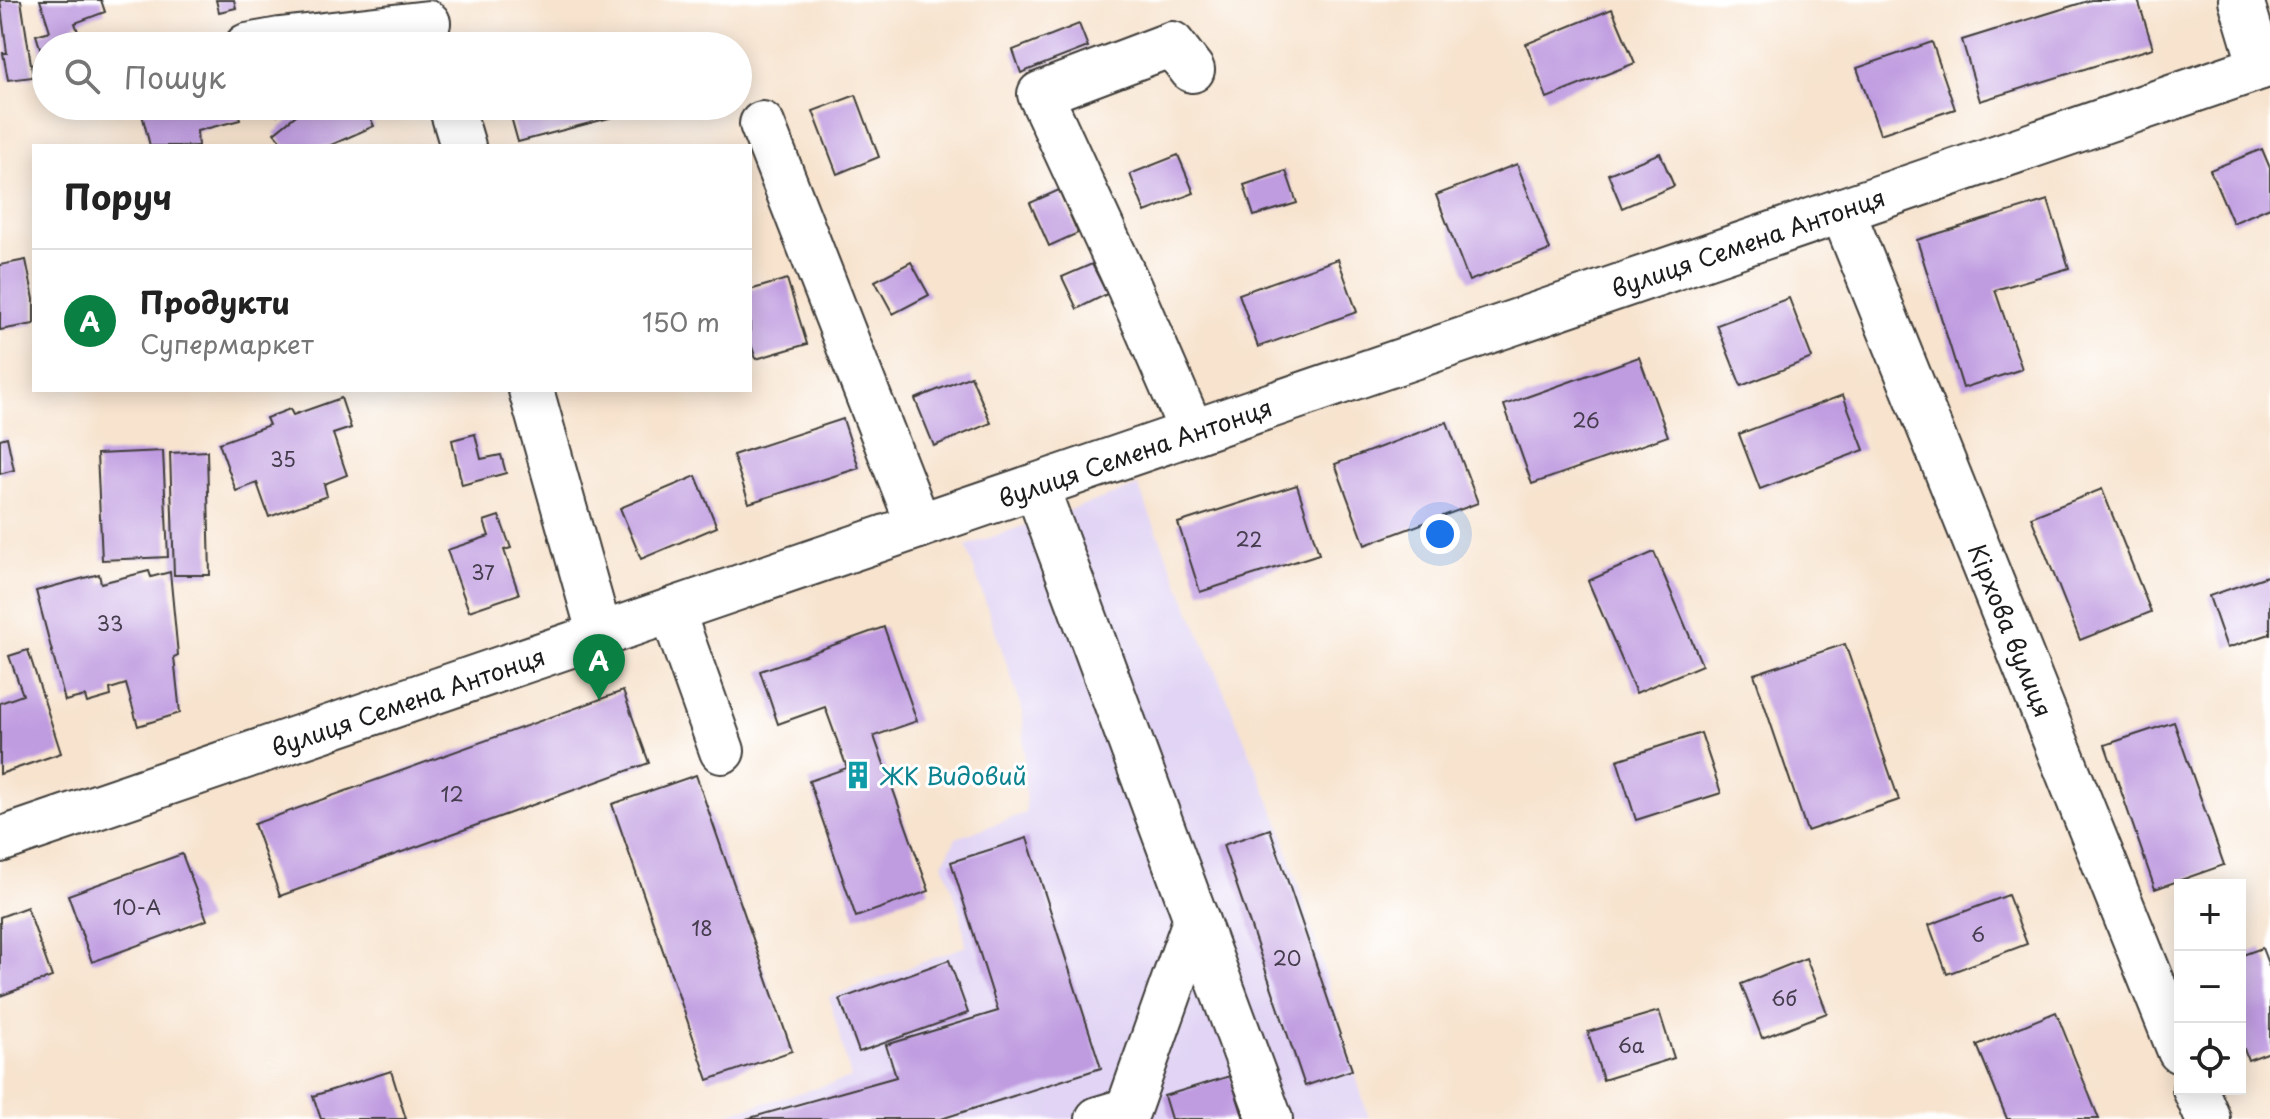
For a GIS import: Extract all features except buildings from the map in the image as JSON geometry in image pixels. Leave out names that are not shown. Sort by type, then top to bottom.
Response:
[{"type":"street","points":[[2241,0],[2266,65]]},
{"type":"street","points":[[349,32],[427,23]]},
{"type":"street","points":[[1192,70],[1172,44],[1040,94],[1192,432]]},
{"type":"street","name":"вулиця Семена Антонця","points":[[0,840],[2266,65]]},
{"type":"street","points":[[455,120],[462,144]]},
{"type":"street","points":[[762,124],[919,526]]},
{"type":"street","name":"Кірхова вулиця","points":[[1842,210],[2174,1036]]},
{"type":"street","points":[[532,392],[600,635]]},
{"type":"street","points":[[1036,486],[1270,1119]]},
{"type":"street","points":[[672,611],[722,751]]},
{"type":"street","points":[[1098,1119],[1128,1110],[1196,918]]},
{"type":"street","points":[[2198,1095],[2208,1119]]},
{"type":"shaded area","points":[[1138,486],[1280,825],[1369,1119],[709,1119],[851,1078],[829,997],[966,946],[961,914],[943,863],[956,838],[1026,813],[1023,711],[966,546]]},
{"type":"place","name":"Продукти","points":[[599,700]]},
{"type":"place","name":"ЖК Видовий","points":[[858,775]]}]
